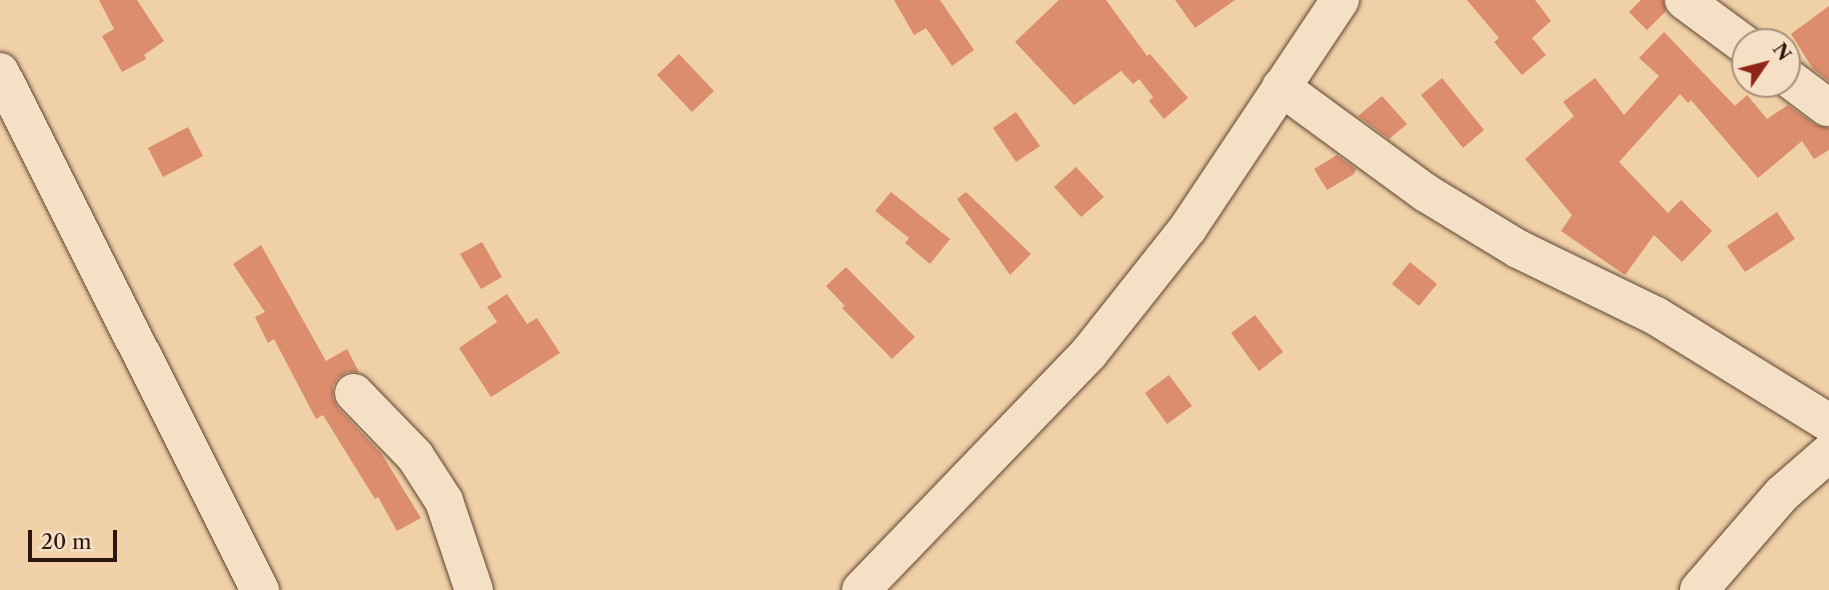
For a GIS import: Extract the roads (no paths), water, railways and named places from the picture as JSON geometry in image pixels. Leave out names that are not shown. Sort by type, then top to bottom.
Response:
[{"type":"street","points":[[861,590],[1089,353],[1188,228],[1340,0]]},
{"type":"street","points":[[1684,0],[1731,35]]},
{"type":"street","points":[[0,72],[260,590]]},
{"type":"street","points":[[1281,87],[1426,193],[1483,228],[1518,249],[1656,316],[1829,423]]},
{"type":"street","points":[[1801,88],[1827,107]]},
{"type":"street","points":[[354,393],[415,456],[444,501],[474,590]]},
{"type":"street","points":[[1699,590],[1782,494],[1829,453]]}]
